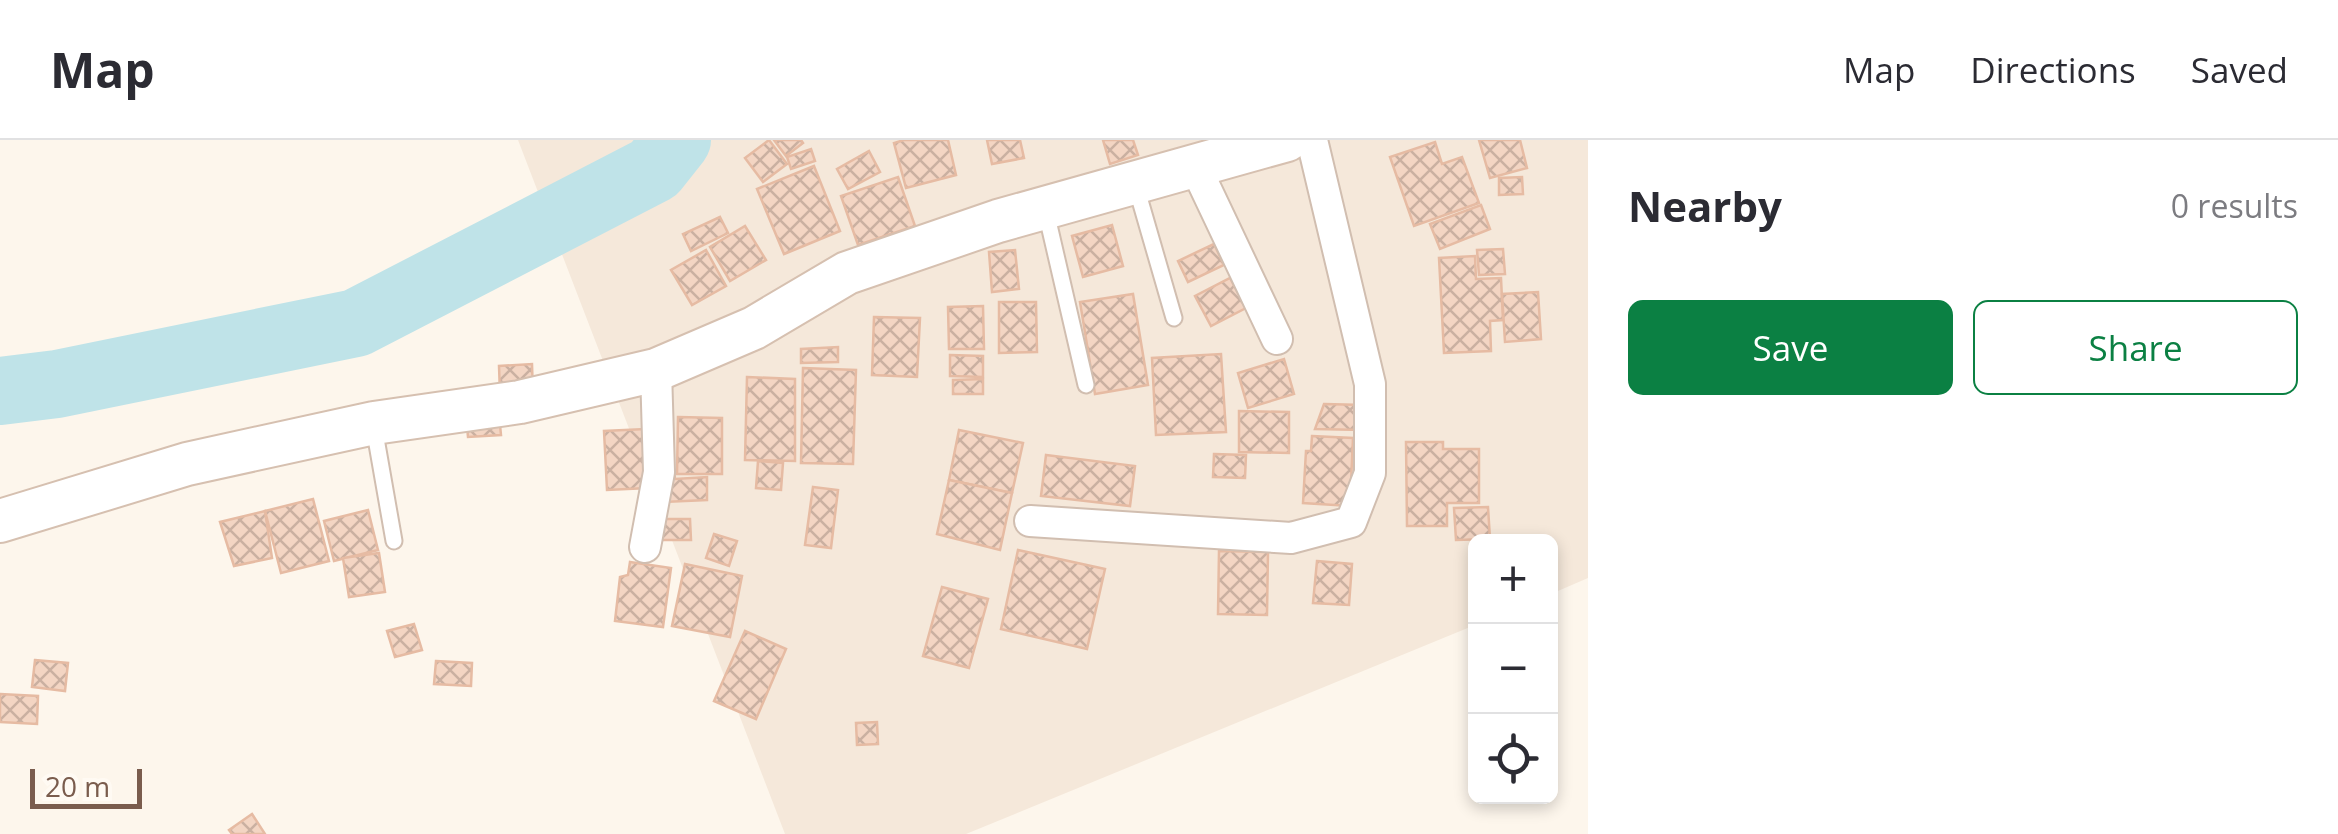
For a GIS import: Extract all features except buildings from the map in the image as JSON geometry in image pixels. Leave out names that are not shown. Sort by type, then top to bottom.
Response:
[{"type":"street","points":[[0,521],[187,464],[374,424],[520,402],[656,370],[754,328],[847,273],[1045,208],[1287,140]]},
{"type":"street","points":[[1030,521],[1292,538],[1351,522],[1370,473],[1370,384],[1312,140]]},
{"type":"street","points":[[1195,166],[1277,339]]},
{"type":"street","points":[[645,547],[659,472],[656,370]]},
{"type":"lane","points":[[1135,182],[1174,318]]},
{"type":"lane","points":[[1045,208],[1086,384]]},
{"type":"lane","points":[[374,424],[394,541]]},
{"type":"shaded area","points":[[518,140],[1588,140],[1588,578],[1558,591],[1558,534],[1468,534],[1468,628],[966,834],[785,834]]},
{"type":"waterway","points":[[0,391],[57,384],[356,323],[654,169],[677,140]]}]
